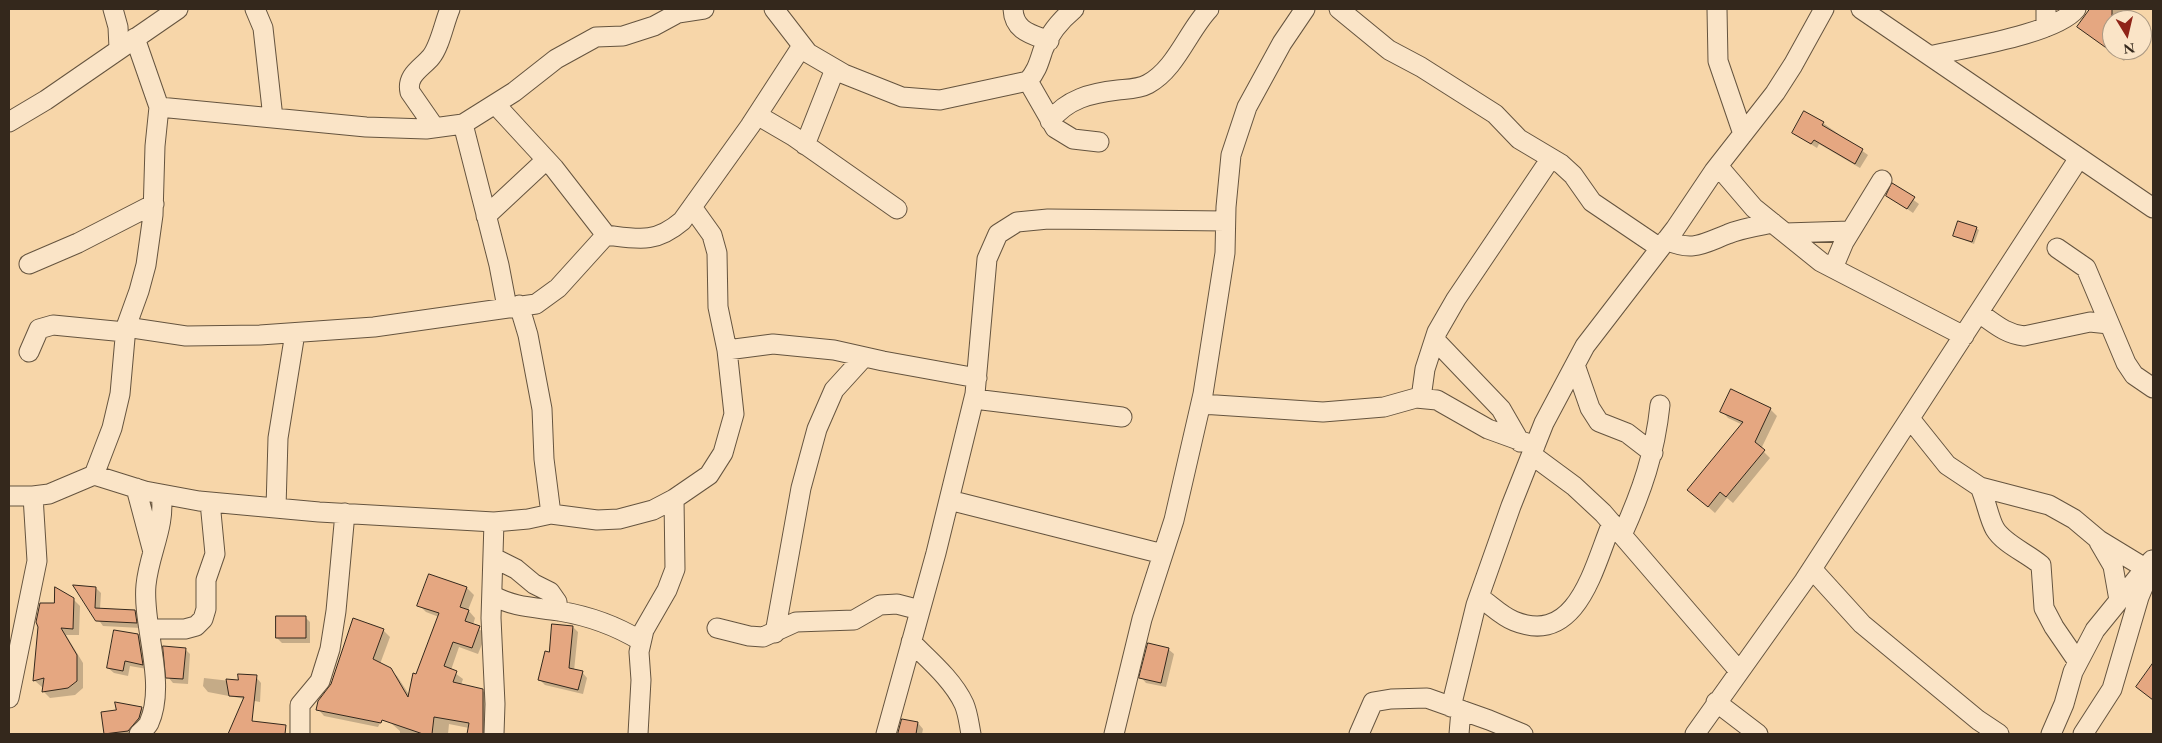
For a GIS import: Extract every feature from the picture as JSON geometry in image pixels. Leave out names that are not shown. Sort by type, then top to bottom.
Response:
[{"type":"street","points":[[113,9],[118,27],[119,48]]},
{"type":"street","points":[[255,9],[263,28],[273,118]]},
{"type":"street","points":[[159,107],[366,127],[435,128],[462,124],[494,104],[556,59],[596,37],[623,36],[654,26],[678,13],[704,9]]},
{"type":"street","points":[[774,9],[808,53],[836,69],[902,97],[940,100],[1028,82],[1036,72],[1048,42],[1061,20],[1074,9]]},
{"type":"street","points":[[1013,9],[1014,19],[1021,30],[1048,42]]},
{"type":"street","points":[[1050,122],[1062,107],[1086,96],[1132,89],[1148,84],[1172,61],[1209,9]]},
{"type":"street","points":[[1114,734],[1142,619],[1174,520],[1201,404],[1225,253],[1231,155],[1248,107],[1282,43],[1305,9]]},
{"type":"street","points":[[1339,9],[1389,50],[1421,67],[1495,114],[1519,139],[1551,158],[1572,175],[1592,202],[1663,244],[1680,246],[1706,244],[1728,233],[1779,228],[1850,231]]},
{"type":"street","points":[[1733,9],[1717,16],[1718,61],[1742,134]]},
{"type":"street","points":[[1459,734],[1456,708],[1479,596],[1529,448],[1591,338],[1663,244],[1793,65],[1824,9]]},
{"type":"street","points":[[1861,9],[2153,208]]},
{"type":"street","points":[[1930,56],[2046,18],[2069,17],[2076,9]]},
{"type":"street","points":[[9,122],[46,100],[134,38],[166,11]]},
{"type":"street","points":[[435,128],[410,92],[408,85],[412,76],[436,51],[443,12]]},
{"type":"street","points":[[94,476],[112,428],[120,394],[125,330],[139,292],[146,265],[154,204],[155,146],[159,107],[134,38]]},
{"type":"street","points":[[494,104],[546,160],[606,235],[654,239],[670,231],[682,221],[757,115],[802,46]]},
{"type":"street","points":[[805,145],[836,69]]},
{"type":"street","points":[[1028,82],[1050,122],[1060,131],[1073,139],[1099,142]]},
{"type":"street","points":[[757,115],[805,145],[897,209]]},
{"type":"street","points":[[462,124],[499,265],[513,306],[528,335],[542,409],[544,459],[551,514]]},
{"type":"street","points":[[1421,398],[1425,370],[1435,340],[1456,299],[1551,158]]},
{"type":"street","points":[[1695,734],[1812,569],[2079,158]]},
{"type":"street","points":[[486,216],[546,160]]},
{"type":"street","points":[[1718,166],[1754,208],[1821,262],[1964,336]]},
{"type":"street","points":[[1833,268],[1850,231],[1882,180]]},
{"type":"street","points":[[29,264],[78,243],[154,204]]},
{"type":"street","points":[[9,496],[49,494],[94,476],[161,494],[210,502],[345,513],[494,522],[528,519],[551,514],[597,520],[619,519],[653,510],[674,499],[709,475],[723,453],[734,414],[727,350],[718,307],[717,253],[712,234],[692,207]]},
{"type":"street","points":[[886,734],[974,399],[987,259],[998,234],[1017,222],[1048,219],[1226,221]]},
{"type":"street","points":[[29,352],[38,329],[53,325],[186,336],[260,336],[374,327],[536,304],[558,288],[606,235]]},
{"type":"street","points":[[2057,248],[2086,268],[2126,363],[2134,375],[2153,388]]},
{"type":"street","points":[[1979,313],[2000,328],[2013,334],[2024,336],[2090,322],[2109,324]]},
{"type":"street","points":[[276,508],[278,438],[295,333]]},
{"type":"street","points":[[1435,340],[1470,374],[1500,409],[1529,448],[1574,486],[1617,529],[1739,671]]},
{"type":"street","points":[[727,350],[773,344],[834,350],[977,378]]},
{"type":"street","points":[[776,633],[801,488],[817,429],[834,390],[864,357]]},
{"type":"street","points":[[1575,365],[1590,408],[1599,422],[1627,433],[1653,453]]},
{"type":"street","points":[[1201,404],[1323,412],[1361,410],[1421,398],[1438,400],[1488,429],[1529,448]]},
{"type":"street","points":[[974,399],[1122,418]]},
{"type":"street","points":[[1479,596],[1512,620],[1533,626],[1558,620],[1573,610],[1589,584],[1617,529],[1636,503],[1653,453],[1660,405]]},
{"type":"street","points":[[1910,420],[1948,465],[1980,487],[2049,504],[2074,519],[2098,538],[2151,563]]},
{"type":"street","points":[[1980,487],[1988,503],[1993,527],[2001,537],[2042,565],[2044,608],[2054,627],[2078,662]]},
{"type":"street","points":[[136,488],[153,552]]},
{"type":"street","points":[[139,734],[149,724],[154,696],[146,586],[162,522],[161,494]]},
{"type":"street","points":[[9,698],[17,619],[36,561],[33,496]]},
{"type":"street","points":[[638,734],[639,652],[641,641],[644,630],[667,590],[675,569],[674,499]]},
{"type":"street","points":[[949,500],[1163,554]]},
{"type":"street","points":[[150,629],[185,629],[196,626],[204,619],[206,580],[215,554],[210,502]]},
{"type":"street","points":[[300,734],[300,705],[320,681],[330,649],[336,611],[345,513]]},
{"type":"street","points":[[494,522],[491,650],[495,704],[494,734]]},
{"type":"street","points":[[2098,538],[2113,566],[2119,600]]},
{"type":"street","points":[[494,558],[516,569],[534,584],[550,592],[556,602],[558,611]]},
{"type":"street","points":[[2051,734],[2062,709],[2073,672],[2096,630],[2151,563]]},
{"type":"street","points":[[2082,734],[2101,707],[2117,675],[2139,597],[2151,563]]},
{"type":"street","points":[[1812,569],[1862,624],[1978,720],[1999,734]]},
{"type":"street","points":[[492,595],[515,606],[558,611],[601,621],[641,641]]},
{"type":"street","points":[[717,628],[749,636],[763,637],[776,633],[796,622],[854,620],[880,605],[897,604],[920,610]]},
{"type":"street","points":[[911,642],[959,696],[968,717],[971,734]]},
{"type":"street","points":[[1359,734],[1372,702],[1391,699],[1427,698],[1522,734]]},
{"type":"street","points":[[1716,702],[1758,734]]},
{"type":"street","points":[[2062,709],[2071,734]]},
{"type":"building","points":[[2090,9],[2112,9],[2102,10],[2102,45],[2077,27]]},
{"type":"building","points":[[1804,111],[1824,122],[1822,125],[1863,149],[1855,164],[1814,140],[1811,144],[1792,133]]},
{"type":"building","points":[[1892,183],[1915,197],[1907,209],[1886,196]]},
{"type":"building","points":[[1958,221],[1977,227],[1972,242],[1953,236]]},
{"type":"building","points":[[1731,389],[1771,408],[1755,442],[1765,450],[1726,497],[1720,492],[1708,507],[1687,490],[1743,422],[1720,412]]},
{"type":"building","points":[[429,574],[467,587],[460,607],[469,610],[465,621],[480,626],[472,648],[453,642],[444,666],[457,671],[453,682],[483,689],[483,734],[467,734],[469,723],[434,717],[432,734],[423,734],[382,720],[381,723],[316,710],[318,701],[331,684],[353,618],[384,629],[373,659],[391,668],[408,697],[413,673],[416,674],[439,613],[417,606]]},
{"type":"building","points":[[73,585],[96,587],[95,608],[135,610],[137,623],[96,621]]},
{"type":"building","points":[[55,587],[74,598],[73,629],[61,628],[77,655],[77,681],[68,688],[42,692],[44,678],[33,681],[38,627],[36,622],[40,603],[54,603]]},
{"type":"building","points":[[276,616],[306,616],[306,638],[276,638]]},
{"type":"building","points":[[552,624],[573,626],[569,668],[583,671],[578,690],[538,680],[545,651],[549,652]]},
{"type":"building","points":[[114,630],[138,634],[143,665],[125,661],[123,671],[107,668]]},
{"type":"building","points":[[1148,643],[1169,648],[1161,683],[1139,678]]},
{"type":"building","points":[[163,646],[186,648],[183,679],[166,678]]},
{"type":"building","points":[[2153,663],[2153,700],[2136,687]]},
{"type":"building","points":[[238,674],[257,675],[252,721],[286,725],[285,734],[228,734],[244,697],[229,696],[226,679],[238,680]]},
{"type":"building","points":[[115,702],[142,707],[139,718],[128,731],[104,734],[101,712],[116,710]]},
{"type":"building","points":[[902,719],[918,722],[916,734],[898,734]]}]
